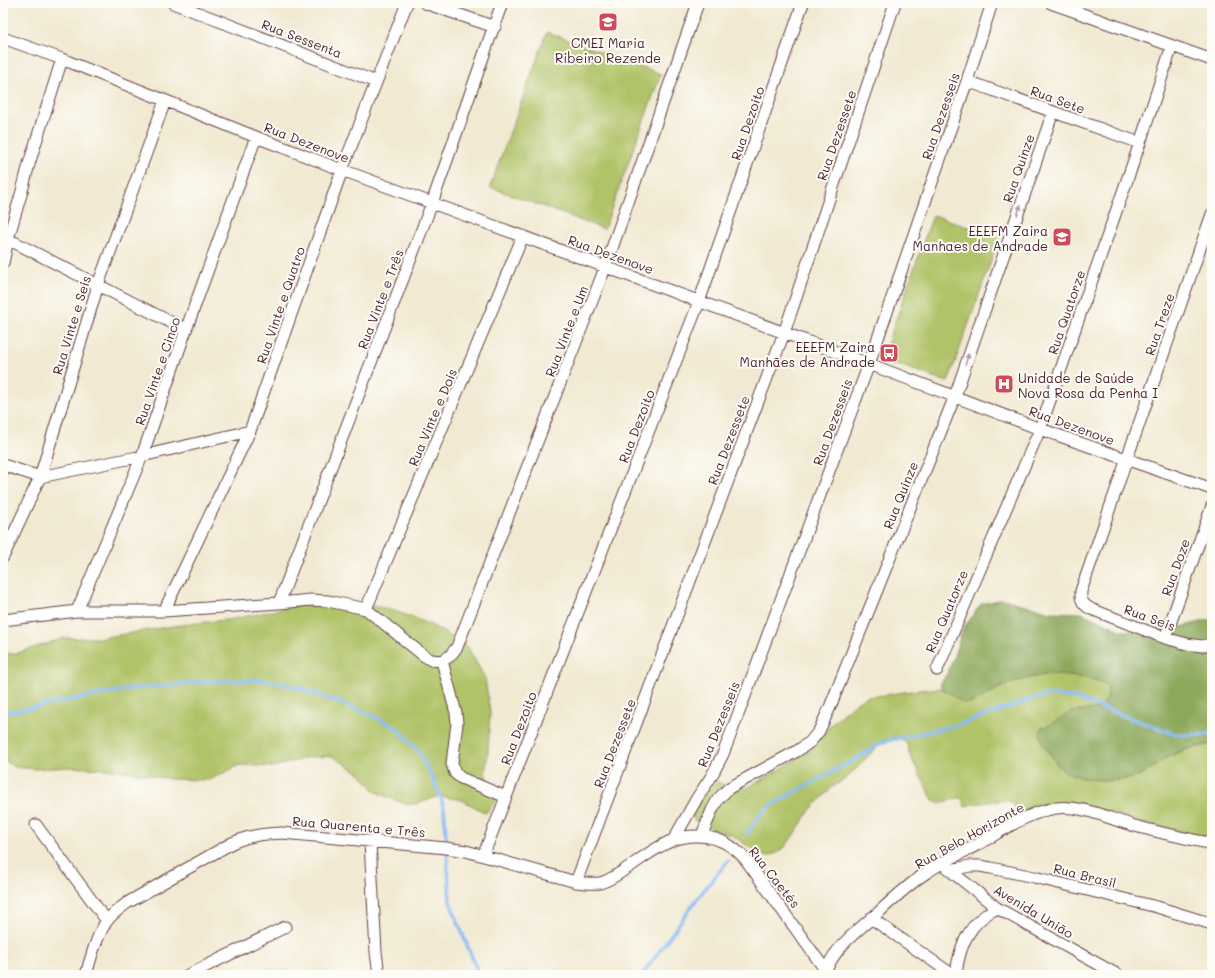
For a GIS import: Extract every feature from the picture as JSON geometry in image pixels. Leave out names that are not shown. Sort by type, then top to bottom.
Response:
[{"type":"street","name":"Rua Sessenta","points":[[173,3],[376,82]]},
{"type":"street","name":"Rua Vinte e Quatro","points":[[164,611],[250,432],[342,170],[407,3]]},
{"type":"street","points":[[425,3],[495,27]]},
{"type":"street","name":"Rua Vinte e Três","points":[[279,603],[432,203],[495,27],[502,3]]},
{"type":"street","name":"Rua Vinte e Um","points":[[442,661],[450,656],[457,647],[605,268],[698,3]]},
{"type":"street","name":"Rua Dezoito","points":[[483,856],[700,302],[803,3]]},
{"type":"street","name":"Rua Dezessete","points":[[576,882],[784,333],[896,3]]},
{"type":"street","name":"Rua Dezesseis","points":[[674,839],[723,754],[869,364],[967,81],[992,3]]},
{"type":"street","points":[[1051,3],[1212,60]]},
{"type":"street","name":"Rua Dezenove","points":[[3,38],[62,59],[342,170],[869,364],[1040,429],[1212,489]]},
{"type":"street","name":"Rua Quatorze","points":[[937,670],[1040,429],[1140,143],[1172,46]]},
{"type":"street","points":[[3,263],[6,238],[22,191],[62,59]]},
{"type":"street","name":"Rua Sete","points":[[967,81],[1140,143]]},
{"type":"street","name":"Rua Vinte e Seis","points":[[3,557],[40,477],[98,285],[165,101]]},
{"type":"street","name":"Rua Quinze","points":[[702,836],[718,799],[729,788],[797,751],[810,742],[819,731],[955,396],[1053,112]]},
{"type":"street","name":"Rua Vinte e Cinco","points":[[77,611],[142,456],[256,137]]},
{"type":"street","name":"Rua Treze","points":[[1082,601],[1081,591],[1212,214]]},
{"type":"street","name":"Rua Vinte e Dois","points":[[366,609],[523,236]]},
{"type":"street","points":[[6,238],[186,330]]},
{"type":"street","points":[[3,465],[40,477],[250,432]]},
{"type":"street","name":"Rua Doze","points":[[1165,638],[1212,506]]},
{"type":"street","points":[[3,620],[77,611],[164,611],[311,600],[328,601],[366,609],[423,655],[431,660],[442,661],[458,723],[452,764],[455,773],[461,778],[506,797]]},
{"type":"street","name":"Rua Seis","points":[[1082,601],[1091,609],[1165,638],[1186,644],[1202,646],[1212,644]]},
{"type":"street","name":"Rua Belo Horizonte","points":[[826,973],[836,952],[849,938],[910,884],[927,872],[946,867],[1017,822],[1039,812],[1056,808],[1086,810],[1135,826],[1212,844]]},
{"type":"street","points":[[36,825],[107,922]]},
{"type":"street","name":"Rua Quarenta e Três","points":[[86,975],[98,938],[107,922],[116,911],[127,903],[232,843],[247,837],[282,833],[306,834],[370,842],[446,848],[466,851],[576,882],[588,884],[611,878],[674,839]]},
{"type":"street","name":"Rua Caetés","points":[[674,839],[692,836],[715,838],[737,850],[771,892],[826,973]]},
{"type":"street","points":[[370,842],[376,952],[379,975]]},
{"type":"street","name":"Rua Brasil","points":[[946,867],[980,866],[1034,877],[1157,907],[1212,924]]},
{"type":"street","name":"Avenida União","points":[[946,867],[997,908],[1118,975]]},
{"type":"street","points":[[956,975],[964,940],[979,920],[997,908]]},
{"type":"street","points":[[871,918],[953,975]]},
{"type":"street","points":[[188,975],[285,927]]},
{"type":"green space","points":[[547,32],[661,74],[604,229],[490,187]]},
{"type":"green space","points":[[933,215],[999,238],[948,382],[882,359]]},
{"type":"green space","points":[[329,599],[390,609],[431,625],[467,646],[485,678],[490,712],[488,753],[485,773],[496,801],[486,813],[462,800],[439,796],[420,803],[407,805],[376,792],[361,774],[332,756],[310,757],[273,767],[240,765],[209,780],[170,779],[120,770],[71,767],[36,769],[15,767],[3,760],[3,653],[14,654],[65,638],[101,638],[173,626],[233,619]]},
{"type":"green space","points":[[1003,599],[1051,612],[1081,613],[1123,631],[1169,630],[1212,619],[1212,744],[1196,747],[1172,755],[1139,776],[1117,780],[1096,780],[1075,776],[1059,767],[1041,740],[1041,728],[1071,712],[1097,709],[1107,700],[1108,686],[1101,682],[1087,678],[1049,674],[1005,685],[971,703],[963,703],[943,689],[940,685],[949,670],[963,629],[981,604]]},
{"type":"green space","points":[[1049,674],[1072,675],[1087,678],[1102,682],[1108,686],[1108,700],[1097,709],[1071,712],[1051,724],[1040,737],[1060,768],[1082,778],[1108,781],[1135,777],[1169,756],[1188,749],[1212,744],[1212,838],[1196,836],[1129,819],[1086,805],[1047,808],[1024,814],[1015,813],[1014,804],[1007,800],[971,804],[965,807],[963,800],[959,798],[938,803],[933,800],[910,756],[907,744],[900,738],[892,738],[874,750],[850,775],[833,787],[811,809],[786,846],[777,853],[766,857],[732,835],[713,830],[702,823],[695,821],[691,813],[708,789],[718,782],[734,790],[747,788],[779,770],[809,750],[833,722],[854,704],[867,697],[940,688],[971,703],[1005,685]]},
{"type":"waterway","points":[[1208,3],[1212,5]]},
{"type":"waterway","points":[[3,713],[129,689],[211,681],[263,680],[300,688],[367,713],[391,725],[401,732],[420,754],[441,798],[445,820],[450,902],[479,975]]},
{"type":"waterway","points":[[747,834],[760,815],[768,807],[886,741],[958,725],[1047,695],[1072,697],[1172,733],[1183,735],[1212,734]]},
{"type":"waterway","points":[[642,975],[700,895],[728,861]]},
{"type":"place","name":"CMEI Maria Ribeiro Rezende","points":[[608,22]]},
{"type":"place","name":"EEEFM Zaira Manhaes de Andrade","points":[[1062,237]]},
{"type":"place","name":"EEEFM Zaira Manhães de Andrade","points":[[889,353]]},
{"type":"place","name":"Unidade de Saúde Nova Rosa da Penha I","points":[[1004,384]]}]
